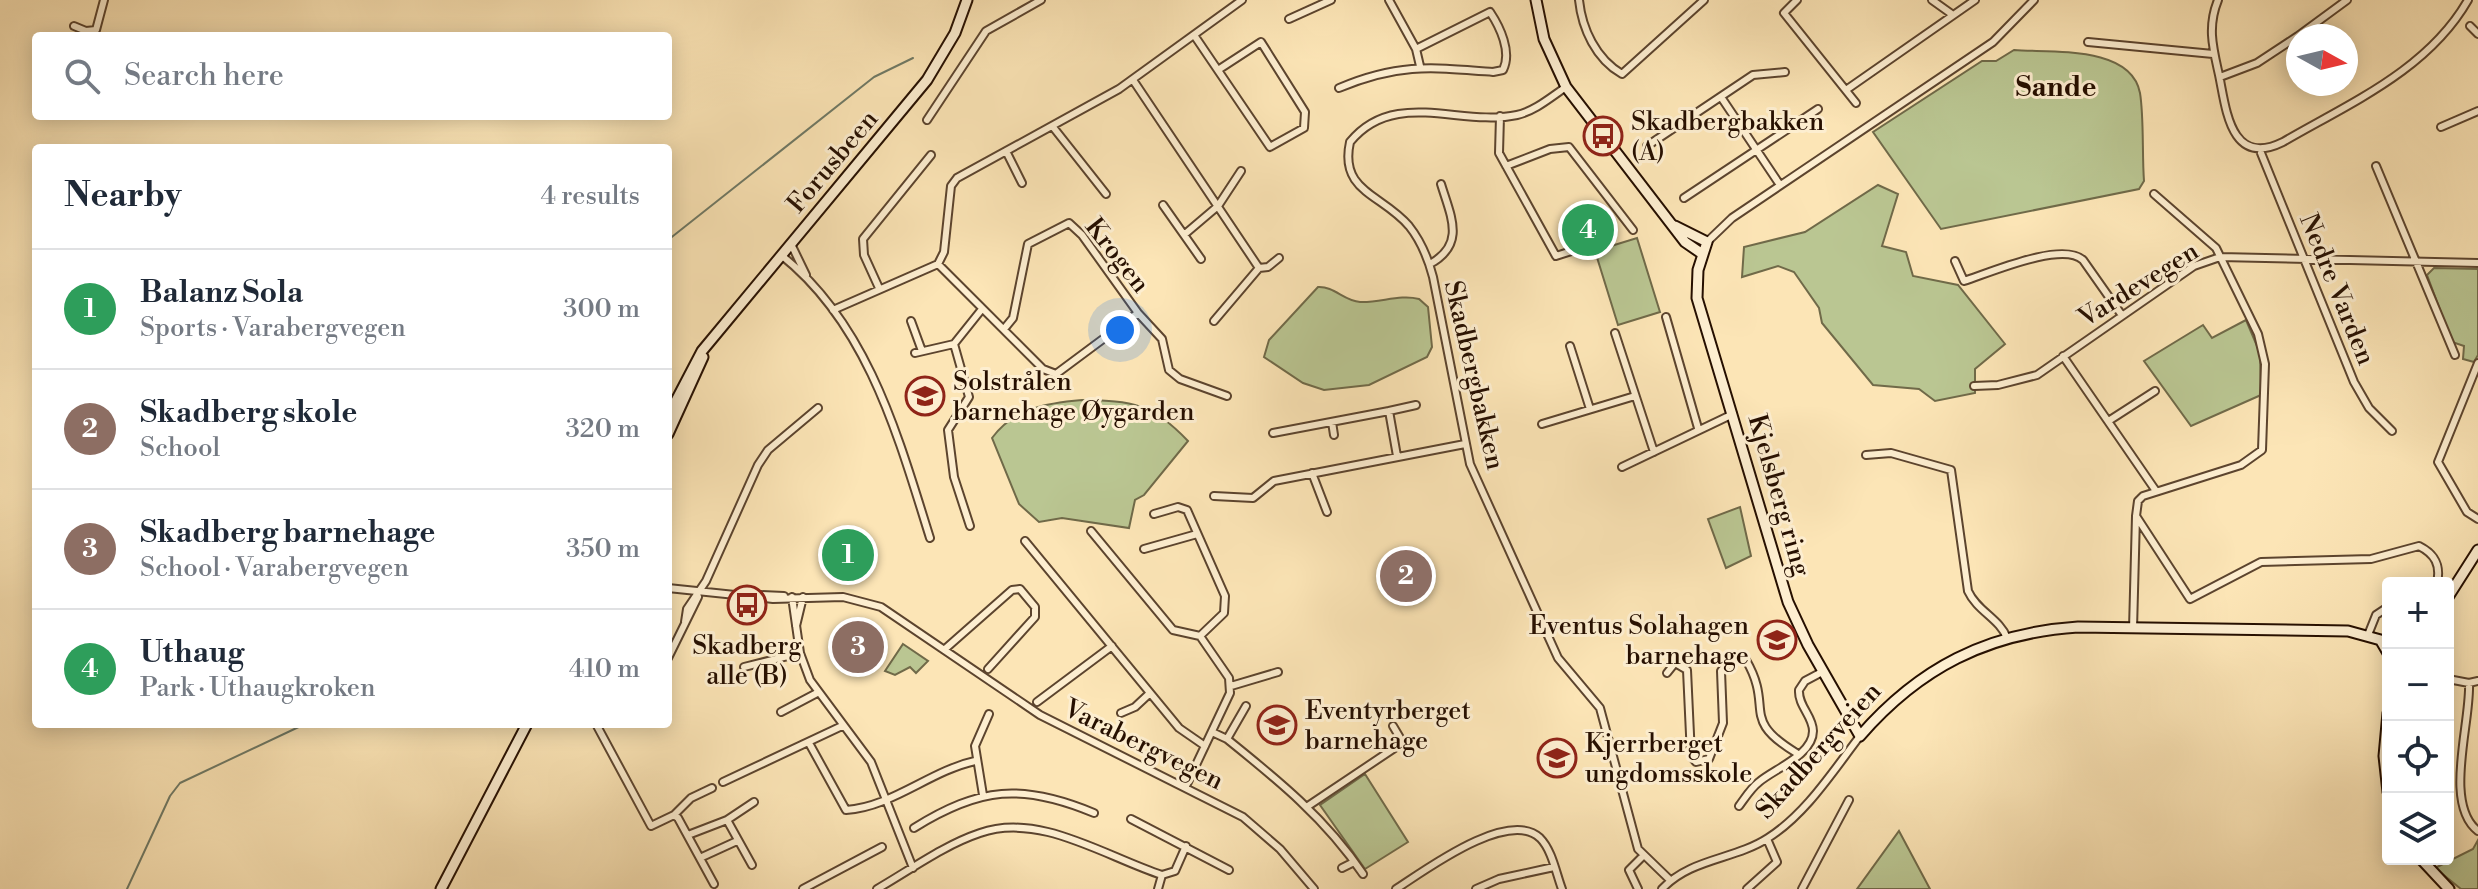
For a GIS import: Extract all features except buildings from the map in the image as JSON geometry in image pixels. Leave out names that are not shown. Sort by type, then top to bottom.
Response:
[{"type":"street","points":[[74,26],[86,31],[96,30],[104,0]]},
{"type":"street","name":"Forusbeen","points":[[672,407],[690,369],[713,339],[927,80],[955,33],[967,0]]},
{"type":"street","points":[[927,120],[986,31],[1041,0]]},
{"type":"street","points":[[833,310],[938,264],[944,252],[953,182],[1133,80],[1242,0]]},
{"type":"street","points":[[1289,19],[1331,0]]},
{"type":"street","points":[[1389,0],[1416,49],[1420,66]]},
{"type":"street","points":[[1536,0],[1544,39],[1566,87],[1685,242],[1701,253]]},
{"type":"street","points":[[1579,0],[1582,23],[1594,47],[1628,82]]},
{"type":"street","points":[[1622,74],[1704,0]]},
{"type":"street","points":[[1797,0],[1784,13],[1856,103]]},
{"type":"street","points":[[1932,0],[1953,15]]},
{"type":"street","points":[[1846,90],[1975,0]]},
{"type":"street","name":"Kjelsberg ring","points":[[1860,736],[1822,672],[1788,602],[1697,298],[1701,253],[1707,242],[1732,218],[1993,42],[2034,0]]},
{"type":"street","points":[[2218,0],[2211,24],[2213,54],[2225,114],[2232,131],[2252,146],[2273,146],[2402,73],[2440,39],[2468,0]]},
{"type":"street","points":[[2314,24],[2347,0]]},
{"type":"street","points":[[1339,88],[1370,75],[1420,66],[1501,71],[1507,62],[1505,43],[1490,12],[1416,49]]},
{"type":"street","points":[[2470,26],[2478,34]]},
{"type":"street","points":[[1194,35],[1270,147],[1304,128],[1305,112],[1261,42],[1218,70]]},
{"type":"street","points":[[2088,42],[2213,54]]},
{"type":"street","points":[[2220,77],[2257,63],[2286,44]]},
{"type":"street","points":[[1647,146],[1753,75],[1785,72]]},
{"type":"street","points":[[1133,80],[1259,268]]},
{"type":"street","name":"Skadbergbakken","points":[[1566,87],[1527,112],[1500,116],[1408,111],[1379,119],[1350,142],[1346,160],[1353,179],[1408,225],[1430,264],[1465,444],[1476,478],[1558,658],[1593,698],[1607,723],[1630,828],[1643,856],[1670,880]]},
{"type":"street","points":[[1721,97],[1780,185]]},
{"type":"street","points":[[1684,198],[1818,109]]},
{"type":"street","points":[[2441,127],[2478,111]]},
{"type":"street","points":[[1500,116],[1499,153],[1556,256],[1590,245]]},
{"type":"street","points":[[1053,127],[1106,194]]},
{"type":"street","points":[[1506,166],[1550,149],[1569,147],[1633,230]]},
{"type":"street","points":[[1006,151],[1022,183]]},
{"type":"street","name":"Nedre Varden","points":[[2261,153],[2354,382],[2376,417],[2392,431]]},
{"type":"street","points":[[879,288],[862,246],[863,239],[931,155]]},
{"type":"street","points":[[2376,166],[2455,355]]},
{"type":"street","points":[[1185,234],[1218,206],[1241,171]]},
{"type":"street","points":[[1430,264],[1449,251],[1452,243],[1451,218],[1441,184]]},
{"type":"street","points":[[2133,629],[2138,501],[2156,491],[2241,465],[2262,450],[2264,351],[2210,241],[2154,194]]},
{"type":"street","points":[[1163,205],[1201,259]]},
{"type":"street","name":"Krogen","points":[[1004,329],[1013,318],[1028,244],[1051,229],[1069,223],[1082,235],[1138,313],[1162,339],[1173,375],[1227,396]]},
{"type":"street","points":[[1675,226],[1707,242]]},
{"type":"street","points":[[791,244],[806,275],[833,310],[874,374],[930,538]]},
{"type":"street","points":[[1955,261],[1964,281],[2036,258],[2075,254],[2083,260],[2121,314]]},
{"type":"street","points":[[781,255],[806,275]]},
{"type":"street","name":"Vardevegen","points":[[1974,386],[1998,385],[2033,377],[2194,266],[2220,257],[2478,263]]},
{"type":"street","points":[[1214,321],[1259,268],[1268,267],[1279,258]]},
{"type":"street","points":[[938,264],[1043,369],[1056,374],[1138,313]]},
{"type":"street","points":[[911,321],[918,352],[954,344],[982,309]]},
{"type":"street","points":[[1666,317],[1698,428]]},
{"type":"street","points":[[1615,333],[1654,452]]},
{"type":"street","name":"Forusbeen","points":[[672,426],[713,339]]},
{"type":"street","points":[[954,344],[969,397],[948,430],[954,477],[970,526]]},
{"type":"street","points":[[1570,346],[1590,409]]},
{"type":"street","points":[[2063,356],[2156,491]]},
{"type":"street","points":[[2478,363],[2438,462],[2464,507],[2478,519]]},
{"type":"street","points":[[2110,420],[2155,391]]},
{"type":"street","points":[[1542,424],[1635,396]]},
{"type":"street","points":[[1273,433],[1416,405]]},
{"type":"street","points":[[672,650],[694,611],[699,593],[763,457],[818,408]]},
{"type":"street","points":[[1389,411],[1397,456]]},
{"type":"street","points":[[1622,467],[1698,428],[1733,414]]},
{"type":"street","points":[[1332,422],[1334,435]]},
{"type":"street","points":[[1214,496],[1253,498],[1274,481],[1465,444]]},
{"type":"street","points":[[1866,455],[1891,453],[1951,470],[1968,591],[1978,608],[2004,630],[2007,638]]},
{"type":"street","points":[[1312,473],[1327,512]]},
{"type":"street","points":[[1154,514],[1183,508],[1221,584],[1226,607],[1200,636]]},
{"type":"street","points":[[2136,516],[2190,599],[2261,562],[2371,559],[2419,546],[2433,555],[2438,564],[2437,577]]},
{"type":"street","points":[[1091,531],[1173,630],[1200,636],[1231,686]]},
{"type":"street","points":[[1144,549],[1197,534]]},
{"type":"street","points":[[1025,541],[1179,728],[1205,746]]},
{"type":"street","points":[[2454,588],[2478,550]]},
{"type":"street","name":"Varabergvegen","points":[[672,589],[699,593],[773,594],[862,601],[881,607],[1051,721],[1221,803],[1264,834],[1314,889]]},
{"type":"street","points":[[945,649],[1012,590],[1020,589],[1035,607],[1035,617],[988,669]]},
{"type":"street","points":[[792,597],[800,653],[817,693],[871,762],[888,798],[913,868]]},
{"type":"street","points":[[796,630],[803,597]]},
{"type":"street","points":[[2368,635],[2376,615],[2382,611]]},
{"type":"street","name":"Skadbergveien","points":[[1662,889],[1670,880],[1697,865],[1767,839],[1806,804],[1889,702],[1913,683],[1973,651],[2007,638],[2059,628],[2348,631],[2382,640]]},
{"type":"street","points":[[1037,702],[1112,646]]},
{"type":"street","points":[[744,667],[800,653]]},
{"type":"street","points":[[1667,673],[1675,663],[1687,670],[1691,756],[1696,762],[1709,759],[1721,730],[1721,671],[1734,656],[1746,660],[1756,681],[1760,718],[1766,731],[1798,754]]},
{"type":"street","points":[[1231,686],[1278,672]]},
{"type":"street","points":[[1739,806],[1759,782],[1798,754],[1813,731],[1798,700],[1799,688],[1822,672]]},
{"type":"street","points":[[2454,680],[2478,681]]},
{"type":"street","points":[[2469,683],[2460,801],[2467,821],[2478,831]]},
{"type":"street","points":[[1186,786],[1231,686]]},
{"type":"street","points":[[781,712],[817,693]]},
{"type":"street","points":[[1121,713],[1135,707],[1150,693]]},
{"type":"street","points":[[1227,739],[1246,706]]},
{"type":"street","points":[[983,795],[975,761],[977,738],[989,714]]},
{"type":"street","points":[[723,782],[842,726]]},
{"type":"street","points":[[1393,726],[1409,753]]},
{"type":"street","points":[[441,889],[525,728]]},
{"type":"street","points":[[598,728],[651,826],[674,815],[691,798],[712,788]]},
{"type":"street","points":[[1212,732],[1227,739],[1308,806],[1363,874]]},
{"type":"street","points":[[809,743],[846,810],[888,798],[952,766],[975,761]]},
{"type":"street","points":[[1308,806],[1402,743]]},
{"type":"street","points":[[914,828],[963,800],[983,795],[1035,794],[1094,813]]},
{"type":"street","points":[[1802,889],[1849,800]]},
{"type":"street","points":[[688,835],[727,820],[754,802]]},
{"type":"street","points":[[674,815],[702,857],[714,884]]},
{"type":"street","points":[[1131,819],[1229,870]]},
{"type":"street","points":[[727,820],[752,865]]},
{"type":"street","points":[[877,889],[978,833],[1020,827],[1047,832],[1162,875],[1175,871],[1186,846]]},
{"type":"street","points":[[1396,889],[1475,840],[1508,831],[1538,836],[1562,889]]},
{"type":"street","points":[[1747,889],[1777,862],[1767,839]]},
{"type":"street","points":[[702,857],[737,841]]},
{"type":"street","points":[[803,889],[882,847]]},
{"type":"street","points":[[1638,889],[1629,870],[1643,856]]},
{"type":"street","points":[[1342,868],[1354,862]]},
{"type":"street","points":[[2427,865],[2449,889]]},
{"type":"street","points":[[1476,889],[1499,879],[1554,867]]},
{"type":"street","points":[[1158,889],[1162,875]]},
{"type":"green space","points":[[2014,50],[2068,52],[2106,59],[2122,66],[2134,77],[2141,103],[2144,181],[2139,189],[1941,229],[1873,132],[1982,61],[1996,61]]},
{"type":"green space","points":[[1878,185],[1898,194],[1882,246],[1906,252],[1913,276],[1958,285],[2005,344],[1975,369],[1975,393],[1935,401],[1919,389],[1873,385],[1822,323],[1819,308],[1794,272],[1778,266],[1742,277],[1744,247],[1805,232]]},
{"type":"green space","points":[[1637,238],[1660,312],[1618,325],[1595,251]]},
{"type":"green space","points":[[2434,268],[2478,269],[2478,355],[2474,362],[2463,359],[2464,346],[2452,342],[2427,275]]},
{"type":"green space","points":[[1318,287],[1360,302],[1419,299],[1428,307],[1432,347],[1427,357],[1369,385],[1324,390],[1303,383],[1264,357],[1269,340]]},
{"type":"green space","points":[[2246,320],[2260,353],[2261,395],[2191,426],[2144,361],[2203,325],[2212,338]]},
{"type":"green space","points":[[1082,400],[1115,401],[1141,407],[1163,419],[1188,441],[1144,495],[1135,500],[1129,528],[1062,518],[1039,522],[1019,504],[992,438],[1010,420],[1032,409]]},
{"type":"green space","points":[[1740,507],[1751,556],[1726,568],[1708,519]]},
{"type":"green space","points":[[903,644],[928,661],[916,673],[910,667],[895,675],[885,671]]},
{"type":"green space","points":[[1365,774],[1408,842],[1365,869],[1320,805]]},
{"type":"green space","points":[[1899,831],[1930,889],[1857,889]]},
{"type":"green space","points":[[2478,840],[2478,889],[2461,889],[2435,868],[2454,865],[2454,858],[2473,849]]},
{"type":"waterway","points":[[672,237],[874,77],[913,58]]},
{"type":"waterway","points":[[127,889],[170,796],[180,783],[297,728]]},
{"type":"place","name":"Skadbergbakken (A)","points":[[1603,136]]},
{"type":"place","name":"Uthaug","points":[[1588,230]]},
{"type":"place","name":"Solstrålen barnehage Øygarden","points":[[925,396]]},
{"type":"place","name":"Balanz Sola","points":[[848,555]]},
{"type":"place","name":"Skadberg skole","points":[[1406,576]]},
{"type":"place","name":"Skadberg alle (B)","points":[[747,605]]},
{"type":"place","name":"Eventus Solahagen barnehage","points":[[1777,640]]},
{"type":"place","name":"Skadberg barnehage","points":[[858,647]]},
{"type":"place","name":"Eventyrberget barnehage","points":[[1277,725]]},
{"type":"place","name":"Kjerrberget ungdomsskole","points":[[1557,758]]},
{"type":"district","name":"Sande","points":[[2056,86]]}]
